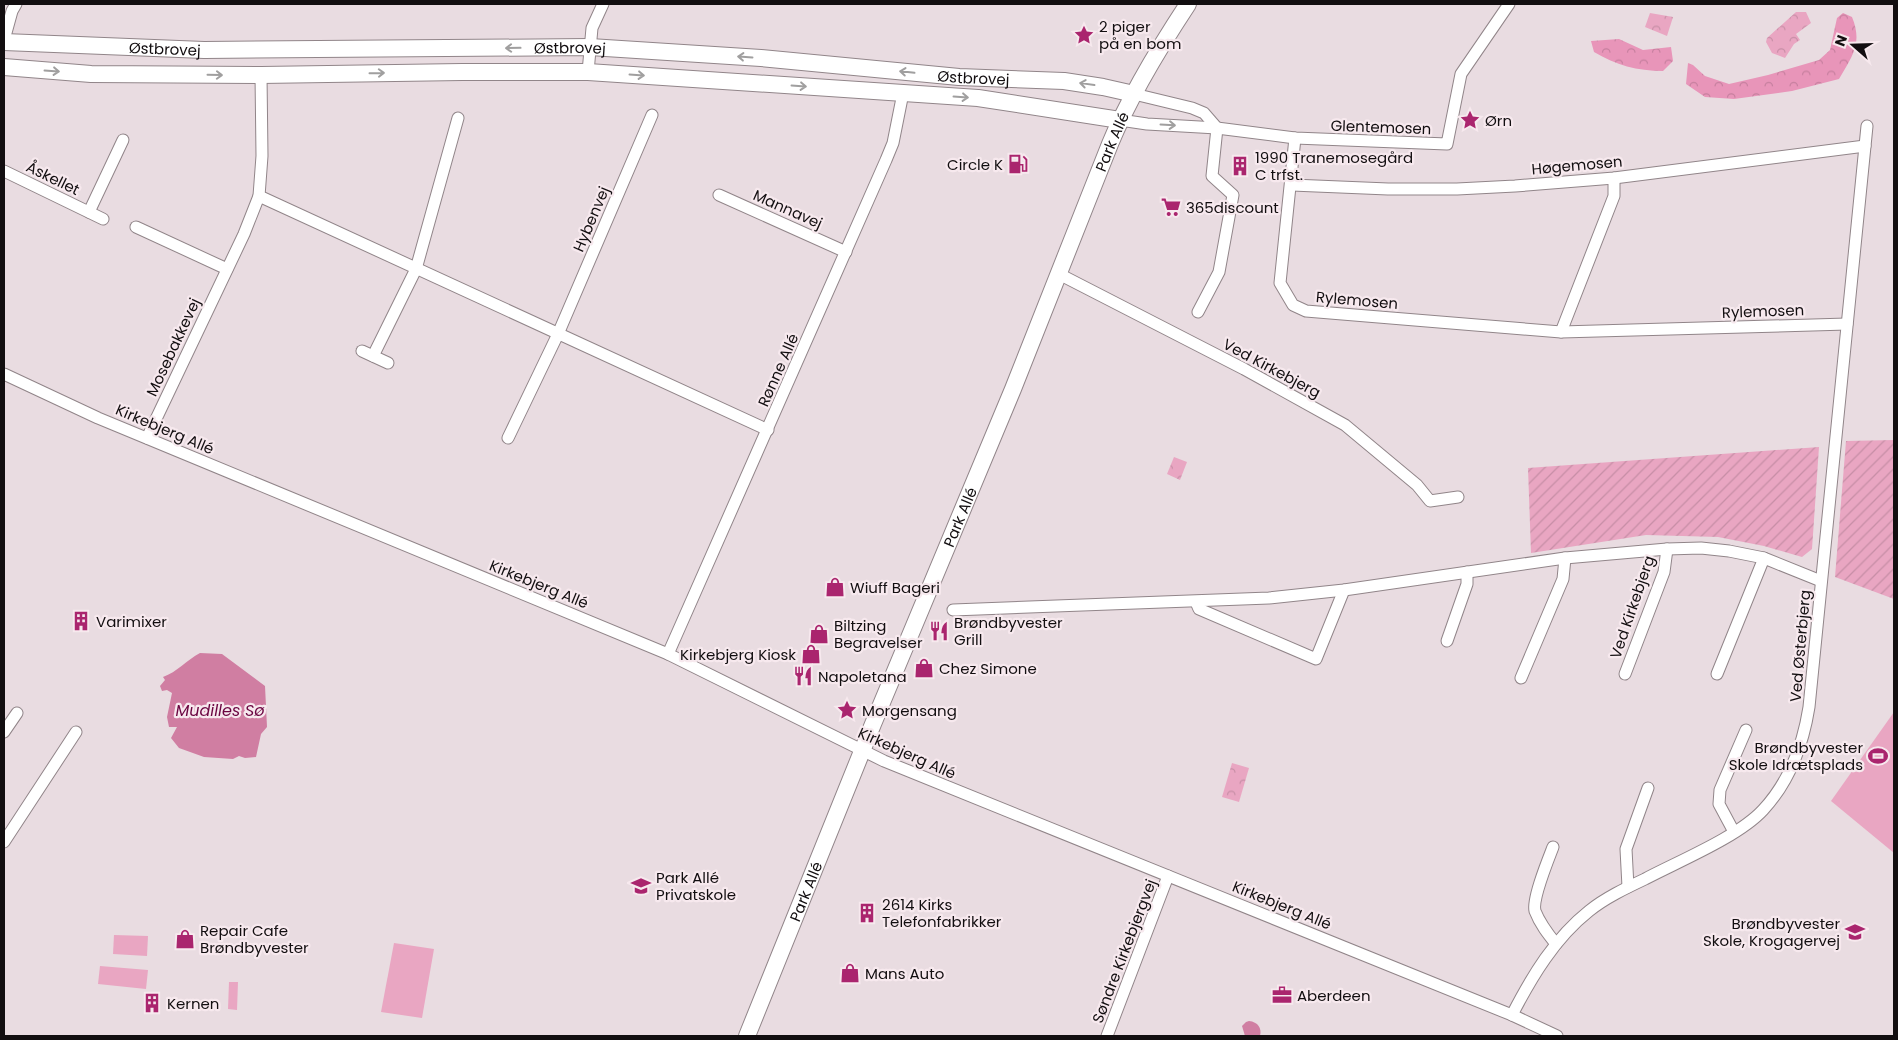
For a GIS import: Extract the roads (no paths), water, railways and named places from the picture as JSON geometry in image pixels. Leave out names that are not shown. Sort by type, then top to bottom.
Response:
[{"type":"street","points":[[4,41],[16,4]]},
{"type":"street","points":[[588,72],[592,28],[603,4]]},
{"type":"street","name":"Park Allé","points":[[747,1036],[862,750],[1013,388],[1057,273],[1120,120],[1188,4]]},
{"type":"street","name":"Glentemosen","points":[[1120,120],[1217,128],[1295,138],[1447,144],[1461,74],[1509,4]]},
{"type":"street","name":"Østbrovej","points":[[4,41],[204,50],[590,47],[760,58],[959,77],[1064,81],[1134,94]]},
{"type":"street","name":"Østbrovej","points":[[4,67],[91,74],[261,75],[588,72],[1004,101],[1120,120]]},
{"type":"street","name":"Mosebakkevej","points":[[147,438],[244,234],[259,196],[262,156],[261,75]]},
{"type":"street","name":"Rønne Allé","points":[[668,654],[893,143],[903,93]]},
{"type":"street","points":[[1134,94],[1192,108],[1204,113],[1217,128],[1212,176],[1233,195],[1219,272],[1198,312]]},
{"type":"street","name":"Hybenvej","points":[[508,438],[558,334],[652,115]]},
{"type":"street","points":[[373,356],[416,269],[458,118]]},
{"type":"street","points":[[1847,324],[1866,126]]},
{"type":"street","name":"Rylemosen","points":[[1295,138],[1292,185],[1280,283],[1293,305],[1306,311],[1561,332],[1847,324]]},
{"type":"street","name":"Åskellet","points":[[89,212],[124,140]]},
{"type":"street","name":"Høgemosen","points":[[1292,185],[1348,188],[1457,188],[1614,178],[1865,146]]},
{"type":"street","name":"Åskellet","points":[[4,171],[103,219]]},
{"type":"street","points":[[1561,332],[1614,196],[1614,178]]},
{"type":"street","name":"Mannavej","points":[[718,194],[846,252]]},
{"type":"street","points":[[259,196],[768,430]]},
{"type":"street","points":[[136,226],[226,269]]},
{"type":"street","name":"Ved Kirkebjerg","points":[[1057,273],[1244,369],[1345,425],[1416,485],[1430,501],[1458,497]]},
{"type":"street","name":"Ved Østerbjerg","points":[[1512,1014],[1556,944],[1590,910],[1628,887],[1734,832],[1762,810],[1787,776],[1796,759],[1802,742],[1809,707],[1847,324]]},
{"type":"street","points":[[362,351],[388,363]]},
{"type":"street","name":"Kirkebjerg Allé","points":[[4,374],[98,418],[668,654],[884,761],[1512,1014],[1557,1036]]},
{"type":"street","name":"Ved Kirkebjerg","points":[[953,610],[1269,598],[1344,590],[1565,558],[1667,549],[1701,548],[1730,551],[1764,558],[1821,582]]},
{"type":"street","name":"Ved Kirkebjerg","points":[[1625,674],[1664,572],[1667,549]]},
{"type":"street","points":[[1521,678],[1563,579],[1565,558]]},
{"type":"street","points":[[1717,674],[1764,558]]},
{"type":"street","points":[[1447,640],[1467,584],[1466,572]]},
{"type":"street","points":[[1196,602],[1199,609],[1316,659],[1344,590]]},
{"type":"street","points":[[4,732],[17,713]]},
{"type":"street","points":[[1734,832],[1719,804],[1720,790],[1746,730]]},
{"type":"street","points":[[4,842],[76,732]]},
{"type":"street","points":[[1628,887],[1626,849],[1648,788]]},
{"type":"street","points":[[1553,847],[1539,885],[1534,909],[1544,929],[1556,944]]},
{"type":"street","name":"Søndre Kirkebjergvej","points":[[1107,1036],[1168,876]]},
{"type":"water","name":"Mudilles Sø","points":[[200,653],[222,654],[265,686],[267,727],[261,734],[256,757],[245,758],[239,756],[233,759],[204,757],[179,748],[171,738],[177,727],[169,727],[167,717],[172,693],[167,690],[162,691],[160,686],[165,680],[163,677]]},
{"type":"water","points":[[1249,1021],[1259,1026],[1260,1036],[1245,1036],[1242,1026]]},
{"type":"place","name":"2 piger på en bom","points":[[1084,35]]},
{"type":"place","name":"Ørn","points":[[1470,120]]},
{"type":"place","name":"Circle K","points":[[1018,164]]},
{"type":"place","name":"1990 Tranemosegård C trfst.","points":[[1240,166]]},
{"type":"place","name":"365discount","points":[[1171,207]]},
{"type":"place","name":"Wiuff Bageri","points":[[835,587]]},
{"type":"place","name":"Varimixer","points":[[81,621]]},
{"type":"place","name":"Brøndbyvester Grill","points":[[939,631]]},
{"type":"place","name":"Biltzing Begravelser","points":[[819,634]]},
{"type":"place","name":"Kirkebjerg Kiosk","points":[[811,654]]},
{"type":"place","name":"Chez Simone","points":[[924,668]]},
{"type":"place","name":"Napoletana","points":[[803,676]]},
{"type":"place","name":"Morgensang","points":[[847,710]]},
{"type":"place","name":"Brøndbyvester Skole Idrætsplads","points":[[1878,756]]},
{"type":"place","name":"Park Allé Privatskole","points":[[641,886]]},
{"type":"place","name":"2614 Kirks Telefonfabrikker","points":[[867,913]]},
{"type":"place","name":"Brøndbyvester Skole, Krogagervej","points":[[1855,932]]},
{"type":"place","name":"Repair Cafe Brøndbyvester","points":[[185,939]]},
{"type":"place","name":"Mans Auto","points":[[850,973]]},
{"type":"place","name":"Aberdeen","points":[[1282,995]]},
{"type":"place","name":"Kernen","points":[[152,1003]]}]
